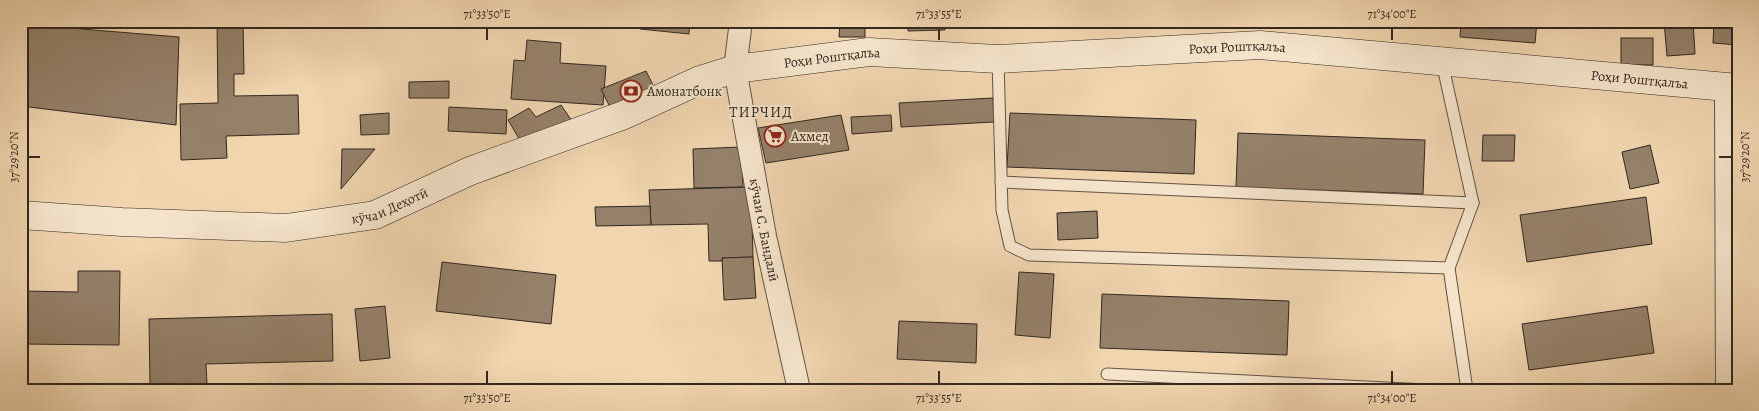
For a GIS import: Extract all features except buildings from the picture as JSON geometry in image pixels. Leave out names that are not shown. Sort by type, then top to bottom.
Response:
[{"type":"main road","name":"Роҳи Роштқалъа","points":[[735,69],[869,52],[998,60],[1260,45],[1732,88]]},
{"type":"main road","name":"кӯчаи Деҳотӣ","points":[[21,215],[122,222],[286,228],[375,215],[470,171],[624,115],[700,80],[735,69]]},
{"type":"street","name":"кӯчаи С. Бандалӣ","points":[[741,21],[735,69],[765,236],[799,390]]},
{"type":"street","points":[[1727,390],[1732,88]]},
{"type":"lane","points":[[998,60],[1002,210],[1010,246],[1029,255],[1449,268]]},
{"type":"lane","points":[[1442,62],[1473,203],[1449,268],[1467,390]]},
{"type":"lane","points":[[1001,182],[1473,203]]},
{"type":"lane","points":[[1107,374],[1427,390]]},
{"type":"place","name":"Амонатбонк","points":[[631,91]]},
{"type":"place","name":"Ахмед","points":[[775,136]]},
{"type":"district","name":"ТИРЧИД","points":[[761,112]]}]
